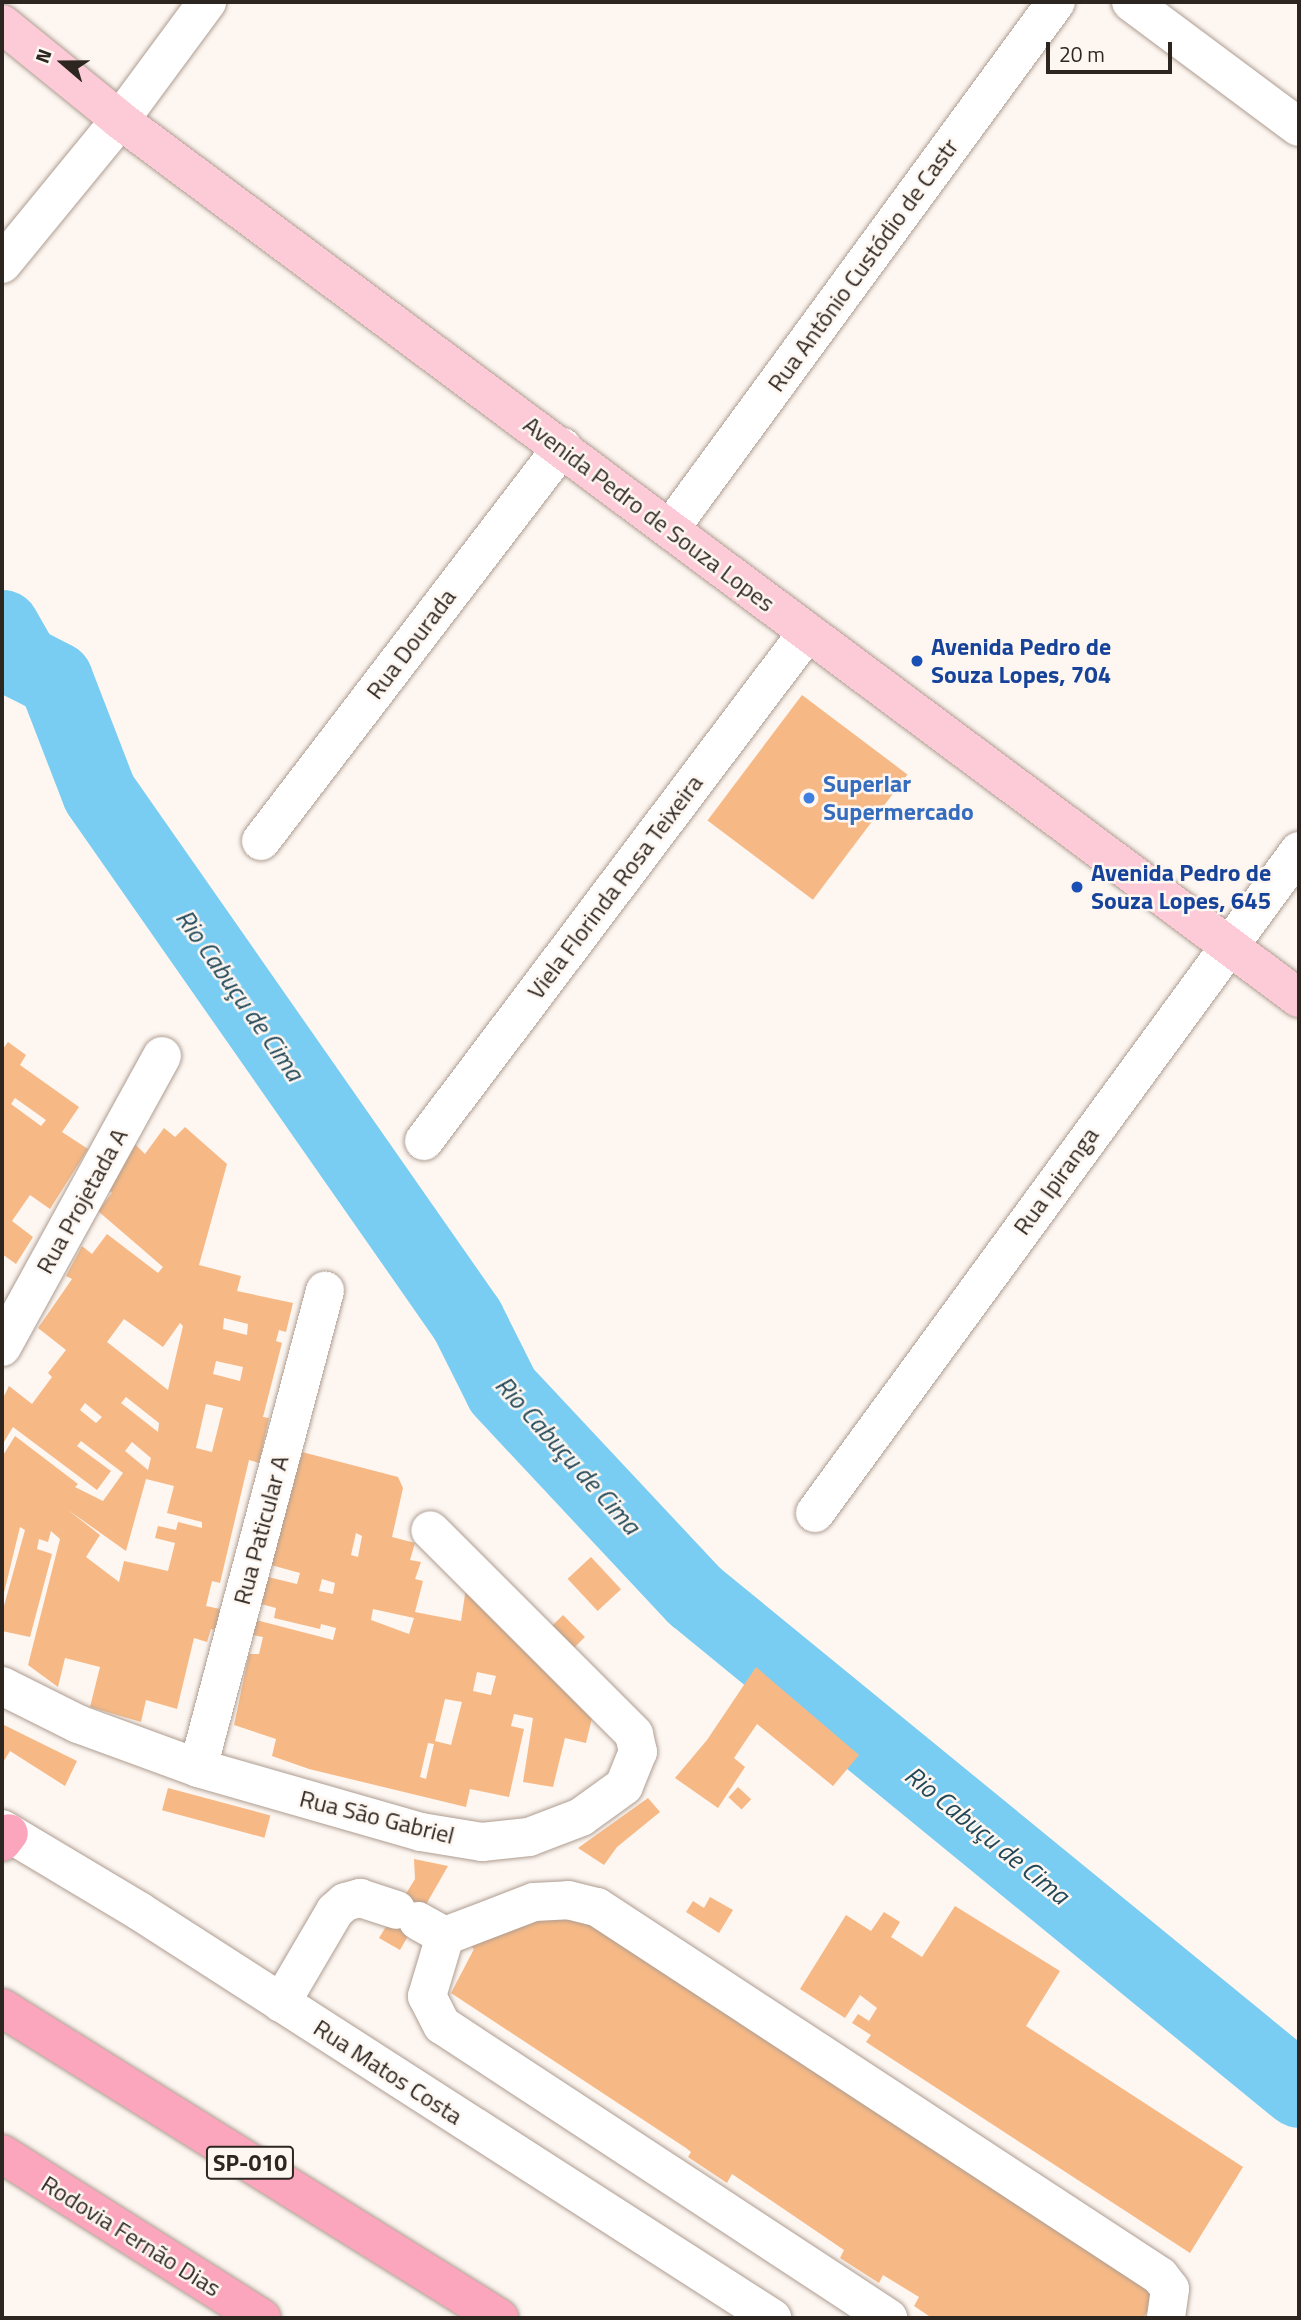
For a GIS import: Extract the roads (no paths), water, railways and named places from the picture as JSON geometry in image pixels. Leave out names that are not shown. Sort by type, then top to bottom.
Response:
[{"type":"highway","name":"SP-010","points":[[2,2008],[499,2318]]},
{"type":"highway","name":"Rodovia Fernão Dias","points":[[2,2154],[261,2318]]},
{"type":"main road","name":"Avenida Pedro de Souza Lopes","points":[[2,24],[120,120],[562,447],[806,634],[1299,998]]},
{"type":"street","points":[[2,264],[120,120],[207,2]]},
{"type":"street","name":"Rua Antônio Custódio de Castr","points":[[670,529],[1056,2]]},
{"type":"street","points":[[1131,2],[1299,127]]},
{"type":"street","name":"Rua Dourada","points":[[261,841],[562,447]]},
{"type":"street","name":"Viela Florinda Rosa Teixeira","points":[[424,1141],[806,634]]},
{"type":"street","name":"Rua Ipiranga","points":[[815,1513],[1226,945],[1299,851]]},
{"type":"street","name":"Rua Projetada A","points":[[2,1347],[162,1056]]},
{"type":"street","name":"Rua Paticular A","points":[[198,1768],[325,1291]]},
{"type":"street","name":"Rua São Gabriel","points":[[2,1686],[78,1724],[198,1768],[421,1832],[482,1842],[529,1837],[581,1817],[624,1786],[638,1752],[634,1734],[430,1530]]},
{"type":"street","name":"Rua Matos Costa","points":[[4,1835],[281,2003],[772,2318]]},
{"type":"street","points":[[281,2003],[335,1911],[345,1902],[360,1898],[419,1922],[534,1902],[568,1900],[597,1907],[1160,2276],[1170,2289],[1166,2318]]},
{"type":"street","points":[[419,1922],[427,1996],[442,2025],[888,2318]]},
{"type":"waterway","name":"Rio Cabuçu de Cima","points":[[2,627],[22,662],[55,679],[99,793],[467,1320],[502,1390],[695,1596],[1299,2090]]},
{"type":"place","name":"Avenida Pedro de Souza Lopes, 704","points":[[917,661]]},
{"type":"place","name":"Superlar Supermercado","points":[[809,798]]},
{"type":"place","name":"Avenida Pedro de Souza Lopes, 645","points":[[1077,887]]}]
